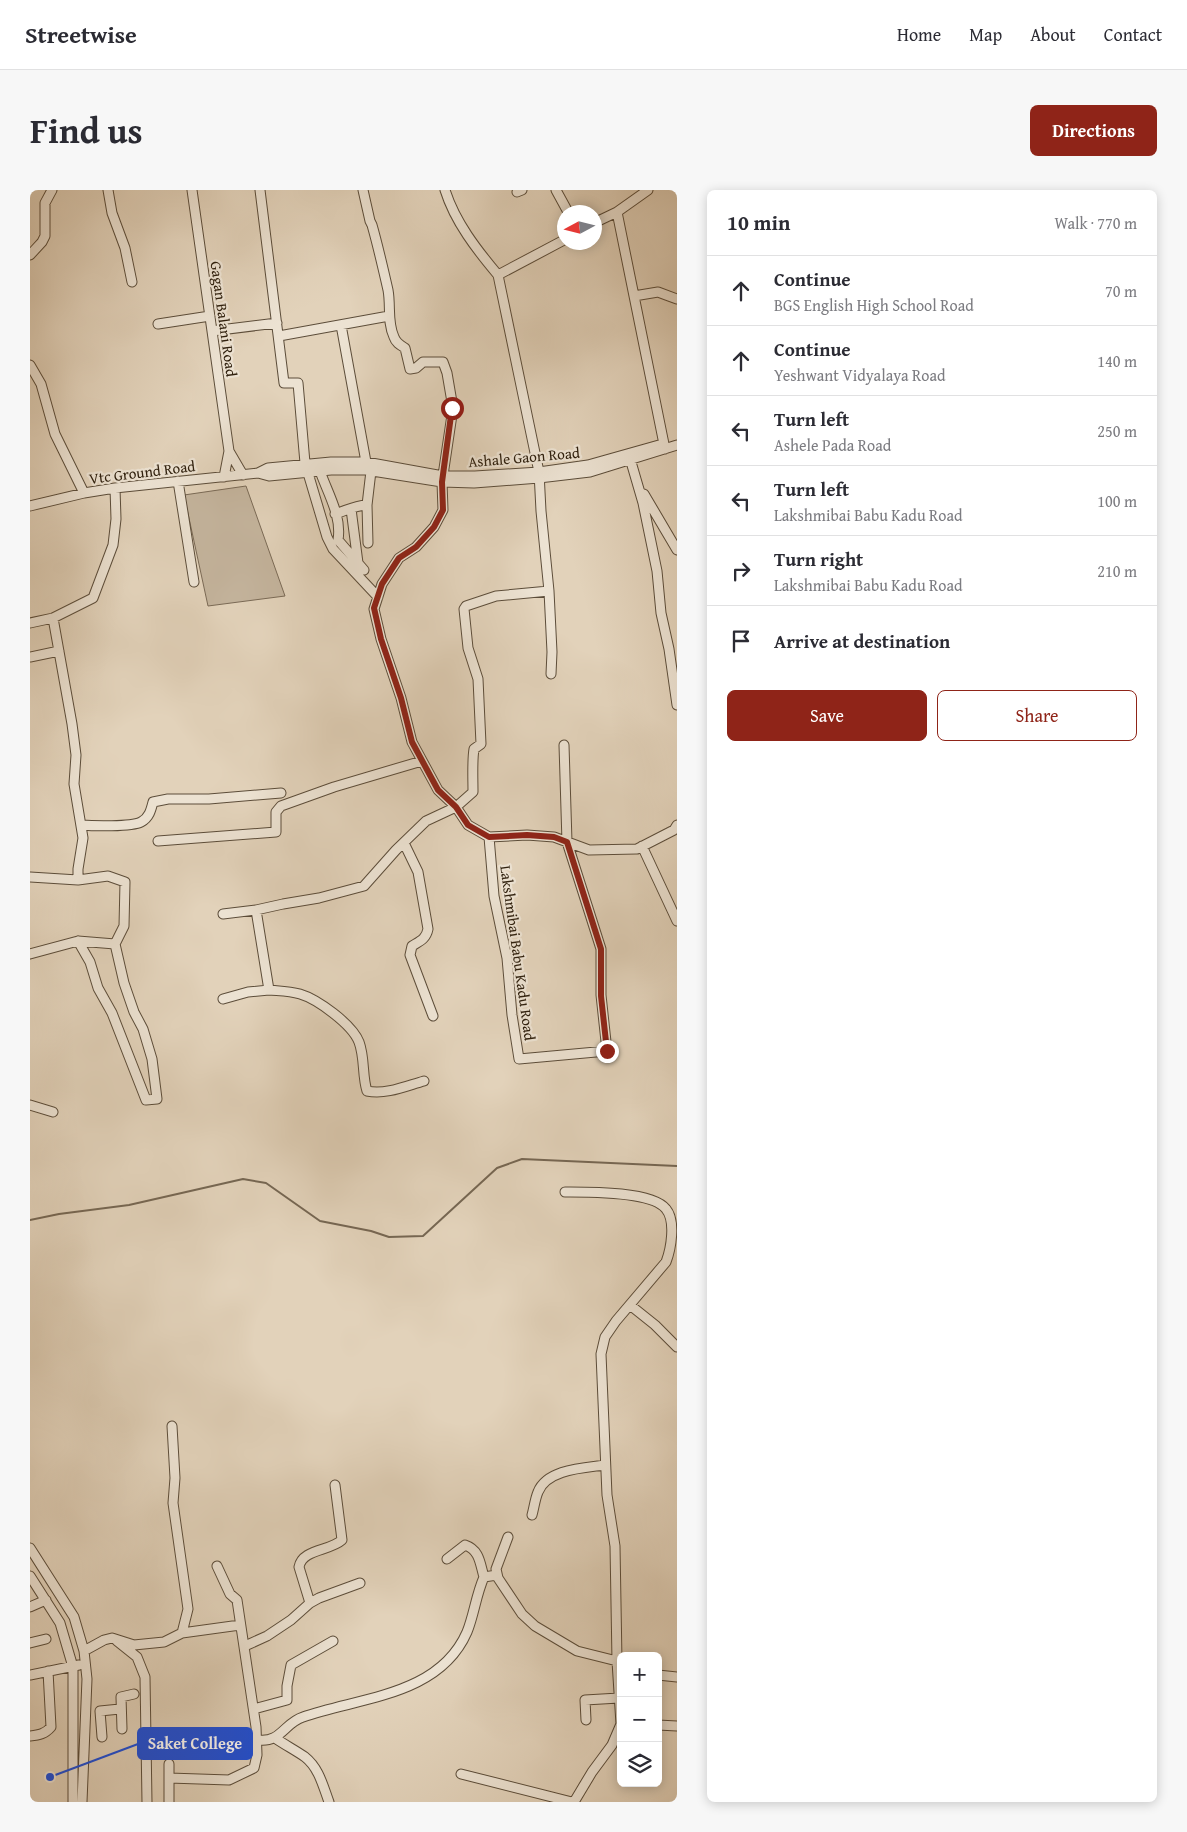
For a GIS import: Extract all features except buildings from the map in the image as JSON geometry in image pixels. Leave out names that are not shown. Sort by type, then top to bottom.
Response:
[{"type":"street","points":[[30,255],[45,236],[45,203],[52,190]]},
{"type":"street","points":[[108,190],[112,213],[125,248],[132,282]]},
{"type":"street","name":"Gagan Balani Road","points":[[192,190],[229,451],[224,477]]},
{"type":"street","points":[[260,190],[284,383],[298,383],[307,468],[327,537],[333,549],[378,597]]},
{"type":"street","points":[[363,190],[383,264],[393,335],[397,343],[405,348],[410,369],[416,368],[423,362],[443,362],[452,408],[442,479],[443,510],[434,527],[416,547],[399,558],[382,584],[374,608],[381,639],[401,698],[412,742],[438,790],[456,807],[468,825],[489,837],[527,835],[554,837],[589,850],[637,849],[674,830],[677,825]]},
{"type":"street","points":[[445,190],[470,240],[498,275],[539,475],[550,591],[551,674]]},
{"type":"street","points":[[556,190],[564,205]]},
{"type":"street","points":[[602,220],[617,212],[638,193],[648,190]]},
{"type":"street","points":[[617,212],[664,447]]},
{"type":"street","points":[[498,275],[557,244]]},
{"type":"street","points":[[634,296],[658,292],[677,299]]},
{"type":"street","points":[[158,324],[210,316]]},
{"type":"street","points":[[279,336],[389,316]]},
{"type":"street","points":[[212,331],[277,322]]},
{"type":"street","points":[[342,325],[366,462]]},
{"type":"street","points":[[30,365],[41,384],[55,434],[84,493]]},
{"type":"street","name":"Ashale Gaon Road","points":[[664,447],[677,440]]},
{"type":"street","name":"Ashale Gaon Road","points":[[307,468],[320,471],[371,471],[442,479],[475,476],[539,475],[589,468],[677,445]]},
{"type":"street","name":"Gagan Balani Road","points":[[229,451],[243,475]]},
{"type":"street","points":[[629,457],[643,503],[657,571],[661,613],[674,669],[677,705]]},
{"type":"street","name":"Ashale Gaon Road","points":[[258,473],[269,476],[307,468],[366,462],[442,479]]},
{"type":"street","points":[[320,471],[332,499],[340,531],[338,540],[361,566],[350,509]]},
{"type":"street","points":[[368,542],[367,505],[371,471]]},
{"type":"street","name":"Vtc Ground Road","points":[[30,506],[84,493],[115,488],[258,473]]},
{"type":"street","points":[[178,481],[194,582]]},
{"type":"street","points":[[637,482],[677,550]]},
{"type":"street","points":[[30,623],[52,618],[93,598],[112,544],[116,519],[115,488]]},
{"type":"street","points":[[335,514],[350,509],[354,505],[367,505]]},
{"type":"street","points":[[223,914],[319,898],[364,886],[426,821],[456,807],[473,792],[474,749],[481,744],[478,679],[468,648],[464,609],[466,606],[496,596],[550,591]]},
{"type":"street","points":[[52,618],[76,755],[74,784],[83,838],[78,880]]},
{"type":"street","points":[[30,657],[59,651]]},
{"type":"street","points":[[564,745],[567,842]]},
{"type":"street","points":[[158,841],[276,832],[276,812],[281,806],[334,787],[422,762]]},
{"type":"street","points":[[81,825],[121,825],[141,822],[149,815],[153,802],[168,799],[282,793]]},
{"type":"street","name":"Lakshmibai Babu Kadu Road","points":[[489,837],[494,896],[507,958],[512,1015],[519,1059],[607,1051],[601,996],[601,949],[567,842]]},
{"type":"street","points":[[404,843],[418,872],[428,930],[427,936],[412,946],[410,955],[433,1016]]},
{"type":"street","points":[[642,846],[677,921]]},
{"type":"street","points":[[30,877],[78,880],[108,876],[125,882],[124,926],[115,944],[124,983],[134,1012],[143,1029],[152,1059],[157,1099],[146,1100],[112,1013],[98,988],[90,962],[78,941]]},
{"type":"street","points":[[256,910],[269,990]]},
{"type":"street","points":[[30,954],[78,941],[115,944]]},
{"type":"street","points":[[223,999],[248,992],[269,990],[287,991],[311,998],[332,1013],[354,1033],[361,1048],[367,1092],[377,1093],[424,1081]]},
{"type":"street","points":[[30,1105],[53,1112]]},
{"type":"street","points":[[508,1537],[496,1569],[497,1575],[522,1614],[535,1626],[577,1651],[617,1661],[614,1546],[607,1495],[601,1354],[605,1338],[666,1262],[671,1250],[671,1219],[667,1209],[657,1202],[614,1192],[565,1192]]},
{"type":"street","points":[[630,1305],[655,1325],[677,1347]]},
{"type":"street","points":[[172,1426],[175,1478],[172,1503],[188,1609],[182,1633]]},
{"type":"street","points":[[532,1515],[538,1492],[550,1478],[568,1471],[605,1465]]},
{"type":"street","points":[[310,1603],[299,1567],[300,1561],[304,1556],[337,1545],[342,1540],[335,1485]]},
{"type":"street","points":[[258,1740],[267,1742],[275,1738],[301,1717],[405,1688],[438,1669],[449,1658],[468,1630],[484,1577],[480,1561],[470,1546],[465,1545],[447,1559]]},
{"type":"street","points":[[30,1548],[74,1617],[84,1652],[86,1664],[82,1802]]},
{"type":"street","points":[[169,1778],[229,1780],[254,1768],[257,1755],[258,1740],[254,1709],[237,1600],[230,1594],[217,1566]]},
{"type":"street","points":[[484,1577],[497,1575]]},
{"type":"street","points":[[30,1576],[60,1623],[73,1666],[73,1802]]},
{"type":"street","points":[[40,1591],[53,1583]]},
{"type":"street","points":[[245,1646],[267,1636],[291,1620],[310,1603],[336,1591],[360,1584]]},
{"type":"street","points":[[30,1607],[46,1600]]},
{"type":"street","points":[[84,1652],[104,1640],[112,1638],[134,1645],[164,1642],[182,1633],[240,1625]]},
{"type":"street","points":[[112,1638],[137,1657],[145,1677],[147,1802]]},
{"type":"street","points":[[30,1643],[46,1639]]},
{"type":"street","points":[[254,1709],[287,1700],[287,1686],[291,1665],[332,1642]]},
{"type":"street","points":[[30,1675],[86,1664]]},
{"type":"street","points":[[30,1736],[40,1735],[51,1727],[48,1671]]},
{"type":"street","points":[[662,1675],[677,1677]]},
{"type":"street","points":[[122,1729],[121,1697],[134,1694]]},
{"type":"street","points":[[586,1720],[585,1700],[617,1698]]},
{"type":"street","points":[[102,1737],[101,1710],[120,1709]]},
{"type":"street","points":[[85,1720],[101,1719]]},
{"type":"street","points":[[662,1725],[677,1726]]},
{"type":"street","points":[[461,1774],[573,1802],[612,1745],[617,1733]]},
{"type":"street","points":[[275,1738],[306,1758],[312,1765],[318,1774],[329,1802]]},
{"type":"street","points":[[169,1802],[170,1764]]},
{"type":"shaded area","points":[[246,486],[285,596],[208,606],[184,495]]},
{"type":"waterway","points":[[30,1220],[59,1214],[129,1205],[243,1179],[266,1183],[320,1221],[371,1231],[389,1237],[423,1236],[497,1168],[522,1159],[677,1166]]},
{"type":"place","name":"Saket College","points":[[50,1777]]},
{"type":"route","points":[[452,408],[442,482],[443,510],[434,527],[416,547],[399,558],[382,584],[374,608],[381,639],[401,698],[412,742],[438,790],[456,807],[468,825],[489,837],[527,835],[554,837],[567,842],[601,949],[601,996],[607,1051]]}]
